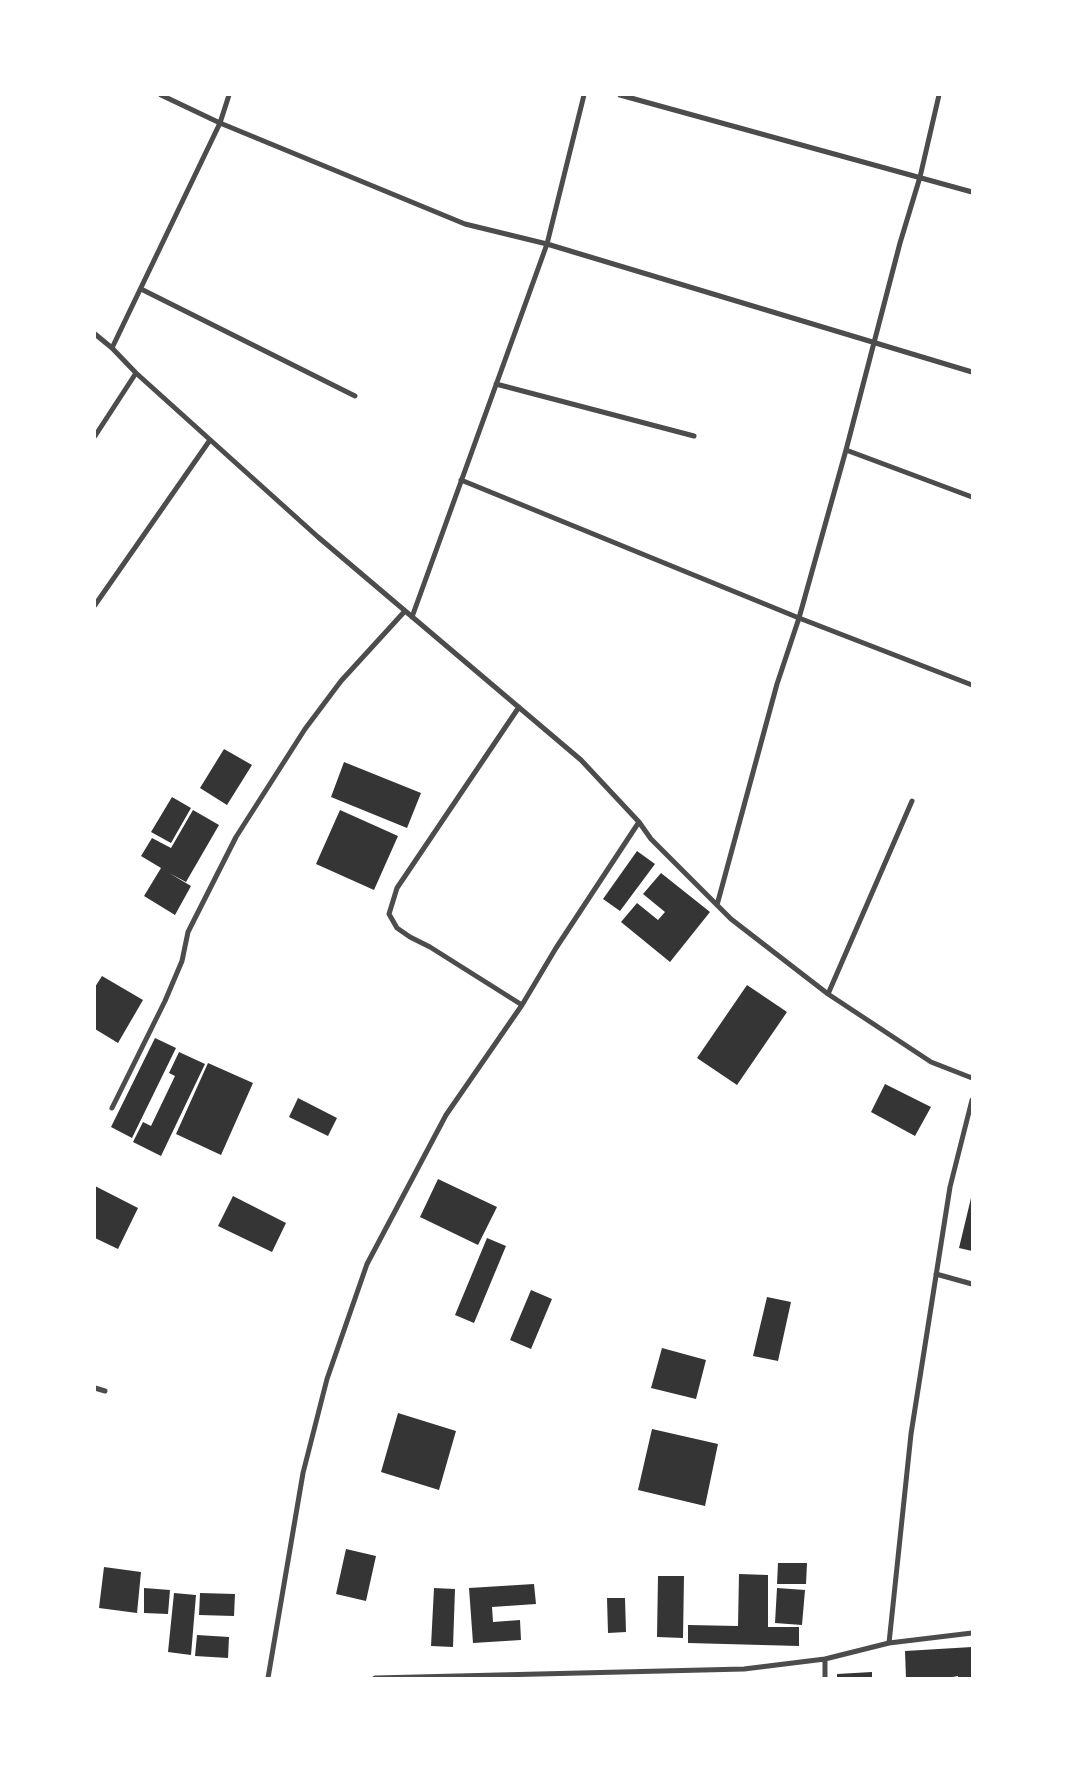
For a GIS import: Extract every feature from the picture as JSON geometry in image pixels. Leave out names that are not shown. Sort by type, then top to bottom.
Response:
[{"type":"street","points":[[161,95],[220,122],[465,224],[547,244],[972,372]]},
{"type":"street","points":[[112,348],[220,122],[229,95]]},
{"type":"street","points":[[412,617],[547,244],[584,95]]},
{"type":"street","points":[[620,95],[972,192]]},
{"type":"street","points":[[717,905],[777,684],[799,618],[846,450],[900,243],[920,177],[940,95]]},
{"type":"street","points":[[141,289],[355,396]]},
{"type":"street","points":[[95,334],[318,537],[581,760],[639,822],[651,839],[731,919],[828,994],[931,1062],[972,1078]]},
{"type":"street","points":[[95,436],[136,373]]},
{"type":"street","points":[[496,384],[694,436]]},
{"type":"street","points":[[95,605],[210,440]]},
{"type":"street","points":[[846,450],[972,497]]},
{"type":"street","points":[[461,480],[799,618],[972,685]]},
{"type":"street","points":[[112,1108],[165,1001],[182,961],[188,932],[236,837],[305,729],[341,681],[405,611]]},
{"type":"street","points":[[519,707],[397,888],[389,914],[397,928],[410,937],[522,1005]]},
{"type":"street","points":[[828,994],[912,801]]},
{"type":"street","points":[[268,1678],[306,1463],[327,1378],[368,1264],[446,1115],[522,1005],[556,948],[639,822]]},
{"type":"street","points":[[889,1643],[910,1434],[950,1187],[972,1100]]},
{"type":"street","points":[[936,1274],[972,1284]]},
{"type":"street","points":[[95,1388],[105,1391]]},
{"type":"street","points":[[375,1678],[744,1670],[826,1660],[889,1643],[972,1633]]},
{"type":"street","points":[[825,1678],[826,1660]]},
{"type":"building","points":[[224,749],[252,765],[227,805],[200,788]]},
{"type":"building","points":[[344,762],[421,793],[407,828],[331,797]]},
{"type":"building","points":[[172,797],[191,808],[171,843],[151,832]]},
{"type":"building","points":[[193,810],[219,825],[186,882],[169,873],[191,886],[175,915],[144,896],[161,868],[141,856],[152,838],[171,848]]},
{"type":"building","points":[[340,810],[398,836],[374,890],[316,864]]},
{"type":"building","points":[[637,851],[655,864],[620,911],[603,899]]},
{"type":"building","points":[[661,873],[710,912],[670,962],[621,922],[637,903],[658,920],[665,912],[643,894]]},
{"type":"building","points":[[102,976],[143,1000],[118,1043],[95,1029],[95,987]]},
{"type":"building","points":[[747,985],[787,1012],[737,1085],[697,1058]]},
{"type":"building","points":[[155,1038],[176,1048],[132,1138],[111,1127]]},
{"type":"building","points":[[179,1052],[205,1064],[161,1156],[133,1142],[143,1122],[151,1126],[175,1076],[169,1073]]},
{"type":"building","points":[[208,1063],[253,1083],[221,1155],[176,1134]]},
{"type":"building","points":[[885,1084],[931,1107],[915,1136],[871,1112]]},
{"type":"building","points":[[298,1098],[337,1118],[328,1136],[289,1117]]},
{"type":"building","points":[[438,1179],[497,1207],[478,1245],[420,1217]]},
{"type":"building","points":[[95,1186],[138,1208],[118,1249],[95,1238]]},
{"type":"building","points":[[233,1196],[286,1223],[272,1252],[218,1226]]},
{"type":"building","points":[[972,1198],[972,1251],[959,1248]]},
{"type":"building","points":[[487,1238],[506,1246],[474,1323],[455,1315]]},
{"type":"building","points":[[531,1290],[552,1299],[531,1349],[510,1340]]},
{"type":"building","points":[[767,1297],[791,1302],[778,1361],[753,1356]]},
{"type":"building","points":[[662,1348],[706,1360],[696,1399],[651,1388]]},
{"type":"building","points":[[398,1413],[456,1431],[439,1490],[381,1472]]},
{"type":"building","points":[[652,1429],[718,1444],[705,1506],[638,1490]]},
{"type":"building","points":[[346,1549],[376,1556],[366,1601],[336,1594]]},
{"type":"building","points":[[778,1563],[807,1563],[806,1584],[777,1584]]},
{"type":"building","points":[[104,1567],[141,1572],[137,1613],[99,1608]]},
{"type":"building","points":[[739,1574],[768,1575],[768,1627],[799,1627],[799,1646],[688,1643],[688,1625],[738,1626]]},
{"type":"building","points":[[658,1576],[684,1576],[683,1638],[657,1637]]},
{"type":"building","points":[[534,1584],[536,1604],[492,1607],[493,1622],[520,1620],[521,1640],[473,1643],[469,1588]]},
{"type":"building","points":[[144,1588],[170,1590],[168,1614],[144,1613]]},
{"type":"building","points":[[434,1588],[455,1589],[453,1647],[431,1646]]},
{"type":"building","points":[[777,1588],[805,1590],[802,1625],[775,1623]]},
{"type":"building","points":[[174,1593],[196,1595],[191,1655],[168,1652]]},
{"type":"building","points":[[200,1593],[235,1594],[234,1616],[199,1615]]},
{"type":"building","points":[[607,1598],[625,1598],[626,1632],[608,1633]]},
{"type":"building","points":[[197,1635],[229,1637],[228,1658],[195,1656]]},
{"type":"building","points":[[972,1647],[972,1678],[958,1678],[958,1676],[947,1678],[906,1678],[905,1651]]},
{"type":"building","points":[[872,1672],[872,1678],[837,1678],[837,1674]]}]
